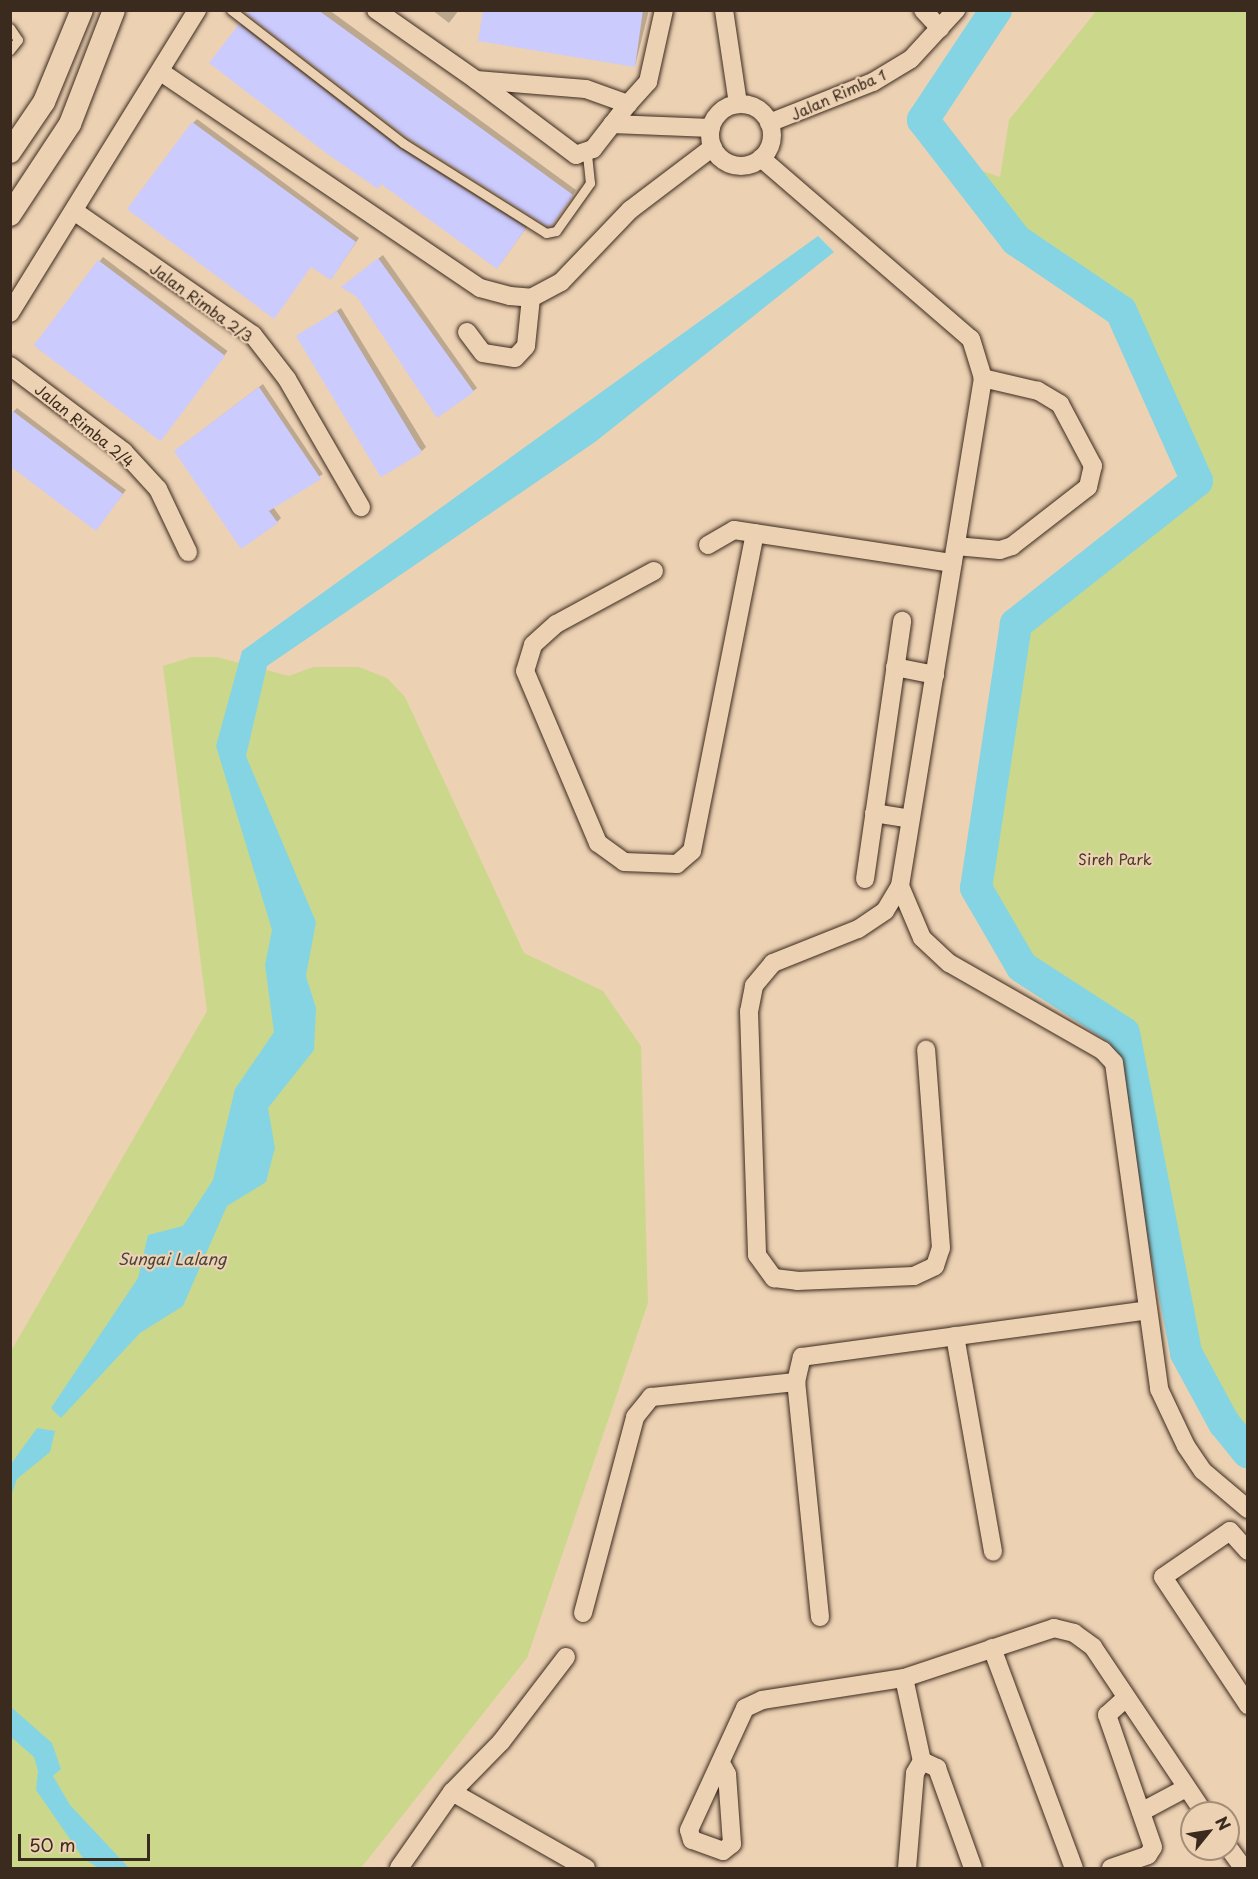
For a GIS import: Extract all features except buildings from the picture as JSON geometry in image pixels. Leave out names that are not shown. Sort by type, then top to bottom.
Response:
[{"type":"street","points":[[10,152],[44,102],[82,10]]},
{"type":"street","points":[[10,214],[70,124],[114,10]]},
{"type":"street","points":[[10,313],[161,72],[197,10]]},
{"type":"street","points":[[376,10],[476,80],[566,151],[576,155],[587,153],[648,82],[664,10]]},
{"type":"street","points":[[724,10],[738,104]]},
{"type":"street","points":[[923,10],[940,28]]},
{"type":"street","name":"Jalan Rimba 1","points":[[769,123],[873,82],[911,59],[956,10]]},
{"type":"street","points":[[161,72],[480,288],[531,298],[561,282],[630,210],[713,147]]},
{"type":"street","points":[[476,80],[586,89],[628,104]]},
{"type":"street","points":[[738,104],[757,109],[769,123],[771,142],[761,158],[734,165],[718,155],[713,147],[711,128],[721,112],[738,104]]},
{"type":"street","points":[[612,124],[711,128]]},
{"type":"street","points":[[761,158],[971,339],[984,378],[900,886],[885,910],[858,929],[773,963],[754,986],[749,1012],[757,1255],[774,1278],[797,1281],[914,1276],[935,1266],[941,1248],[926,1050]]},
{"type":"street","name":"Jalan Rimba 2/3","points":[[74,211],[252,335],[286,379],[361,507]]},
{"type":"street","points":[[467,332],[483,353],[514,358],[526,346],[531,298]]},
{"type":"street","name":"Jalan Rimba 2/4","points":[[10,366],[124,452],[158,489],[188,552]]},
{"type":"street","points":[[708,545],[734,530],[955,554],[1000,550],[1012,546],[1088,487],[1093,466],[1060,404],[1038,391],[984,378]]},
{"type":"street","points":[[654,571],[556,624],[533,645],[525,671],[598,843],[624,862],[677,864],[692,851],[755,533]]},
{"type":"street","points":[[865,879],[902,621]]},
{"type":"street","points":[[895,667],[935,675]]},
{"type":"street","points":[[874,813],[911,819]]},
{"type":"street","points":[[900,886],[922,938],[949,963],[1103,1051],[1114,1063],[1159,1389],[1186,1446],[1203,1471],[1248,1509]]},
{"type":"street","points":[[820,1617],[796,1382],[802,1357],[1148,1310]]},
{"type":"street","points":[[955,1336],[993,1552]]},
{"type":"street","points":[[583,1613],[635,1417],[651,1397],[796,1382]]},
{"type":"street","points":[[1248,1551],[1230,1532],[1163,1577],[1248,1705]]},
{"type":"street","points":[[722,1765],[737,1720],[745,1708],[762,1700],[904,1678],[1054,1628],[1074,1633],[1093,1647],[1195,1801]]},
{"type":"street","points":[[992,1648],[1074,1869]]},
{"type":"street","points":[[399,1869],[452,1791],[501,1742],[566,1657]]},
{"type":"street","points":[[904,1678],[922,1761],[915,1773],[907,1869]]},
{"type":"street","points":[[1111,1869],[1152,1853],[1141,1812],[1107,1715],[1126,1698]]},
{"type":"street","points":[[922,1761],[937,1768],[973,1869]]},
{"type":"street","points":[[1141,1812],[1186,1788]]},
{"type":"street","points":[[452,1791],[586,1869]]},
{"type":"lane","points":[[231,10],[403,143],[546,233],[556,231],[590,183],[587,153]]},
{"type":"lane","points":[[10,28],[18,40],[10,50]]},
{"type":"green space","name":"Sireh Park","points":[[1097,10],[1247,11],[1247,1453],[1224,1423],[1186,1353],[1124,1033],[1022,967],[976,888],[1016,624],[1196,481],[1121,311],[1016,240],[954,161],[1000,177],[1009,120]]},
{"type":"green space","points":[[192,657],[217,657],[289,676],[313,667],[359,667],[387,678],[405,697],[524,953],[603,991],[641,1046],[648,1303],[527,1658],[361,1868],[11,1868],[11,1351],[207,1011],[163,666]]},
{"type":"water","name":"Sungai Lalang","points":[[818,236],[834,252],[595,442],[267,666],[246,756],[316,922],[306,976],[316,1008],[314,1050],[268,1108],[275,1148],[266,1182],[227,1206],[183,1306],[140,1333],[61,1418],[51,1408],[138,1278],[148,1235],[183,1226],[213,1180],[235,1089],[274,1032],[265,965],[272,930],[216,746],[242,651]]},
{"type":"water","points":[[37,1428],[55,1431],[50,1452],[17,1479],[11,1496],[11,1464]]},
{"type":"water","points":[[10,1706],[52,1743],[61,1769],[53,1776],[70,1805],[129,1868],[98,1868],[83,1858],[36,1790],[38,1771],[34,1757],[11,1737]]},
{"type":"waterway","points":[[996,10],[923,120],[1016,240],[1121,311],[1197,481],[1016,624],[976,888],[1022,967],[1124,1033],[1186,1353],[1224,1423],[1248,1453]]}]
